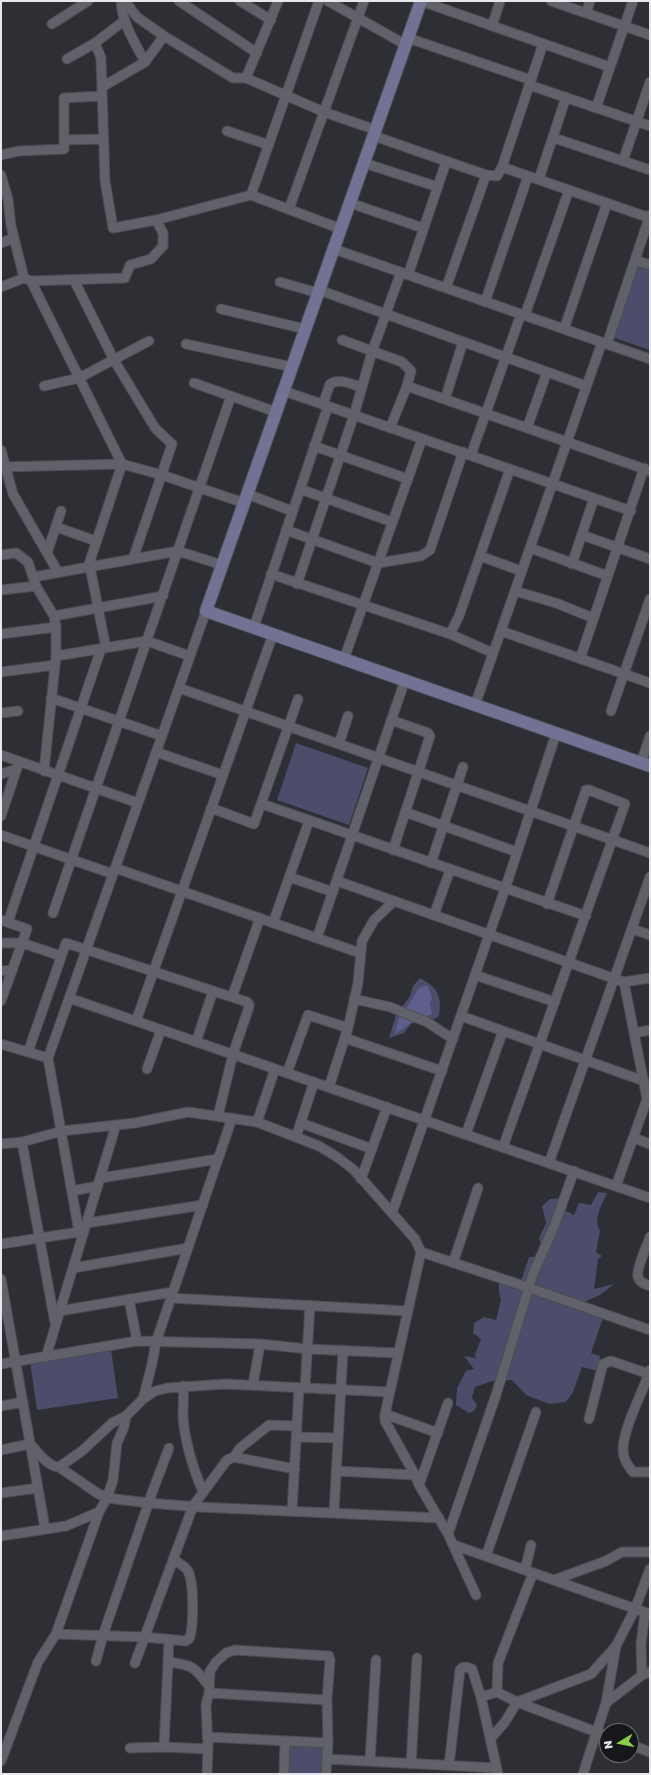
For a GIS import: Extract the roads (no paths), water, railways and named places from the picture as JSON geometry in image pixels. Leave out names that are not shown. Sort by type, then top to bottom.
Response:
[{"type":"street","points":[[52,24],[88,1]]},
{"type":"street","points":[[125,3],[136,1]]},
{"type":"street","points":[[179,1],[257,53]]},
{"type":"street","points":[[240,1],[271,20]]},
{"type":"street","points":[[246,78],[278,1]]},
{"type":"street","points":[[251,195],[320,1]]},
{"type":"street","points":[[328,1],[358,18],[407,41],[530,83],[566,98],[650,126]]},
{"type":"street","points":[[289,209],[364,1]]},
{"type":"street","points":[[81,1232],[72,1191],[48,1058],[421,1],[610,67]]},
{"type":"street","points":[[492,26],[500,1]]},
{"type":"street","points":[[551,1],[650,35]]},
{"type":"street","points":[[586,13],[590,1]]},
{"type":"street","points":[[596,108],[632,1]]},
{"type":"street","points":[[125,3],[122,11],[125,20],[145,62]]},
{"type":"street","points":[[125,3],[137,17],[164,36],[233,78],[246,78],[446,162],[486,175],[497,176],[502,167],[543,44]]},
{"type":"street","points":[[67,59],[95,43],[125,20]]},
{"type":"street","points":[[1,156],[19,151],[64,149],[64,98],[102,92],[145,62],[164,36]]},
{"type":"street","points":[[95,43],[101,58],[105,181],[113,228],[156,220],[251,195],[341,229]]},
{"type":"street","points":[[623,161],[650,82]]},
{"type":"street","points":[[539,180],[566,98]]},
{"type":"street","points":[[228,131],[268,145]]},
{"type":"street","points":[[554,138],[650,170]]},
{"type":"street","points":[[64,140],[104,140]]},
{"type":"street","points":[[297,584],[354,415],[372,352],[423,228],[446,162]]},
{"type":"street","points":[[364,163],[438,187]]},
{"type":"street","points":[[475,705],[586,386],[604,343],[650,217],[502,167]]},
{"type":"street","points":[[1,174],[5,200],[14,238],[27,280],[79,378],[122,464],[96,540],[89,567],[98,608],[103,648],[34,846],[4,921],[27,929],[1,1001]]},
{"type":"street","points":[[446,288],[486,175]]},
{"type":"street","points":[[485,302],[528,176]]},
{"type":"street","points":[[286,530],[378,563],[421,556],[430,550],[467,453],[486,413],[569,190]]},
{"type":"street","points":[[350,203],[423,228]]},
{"type":"street","points":[[564,329],[607,203]]},
{"type":"street","points":[[1,287],[27,280],[124,278],[130,265],[151,259],[163,246],[164,233],[156,220]]},
{"type":"street","points":[[1,243],[14,238]]},
{"type":"street","points":[[334,249],[650,359]]},
{"type":"street","points":[[635,260],[650,265]]},
{"type":"street","points":[[74,280],[114,360],[155,428],[172,444],[134,559]]},
{"type":"street","points":[[280,282],[319,292],[387,314],[586,386]]},
{"type":"street","points":[[221,309],[305,329]]},
{"type":"street","points":[[342,340],[402,362],[408,366],[411,371],[407,386],[390,428]]},
{"type":"street","points":[[44,386],[79,378],[149,342]]},
{"type":"street","points":[[445,399],[463,342]]},
{"type":"street","points":[[186,344],[292,367]]},
{"type":"street","points":[[527,428],[547,372]]},
{"type":"street","points":[[254,627],[314,446],[330,384],[337,380],[361,387]]},
{"type":"street","points":[[194,383],[276,412]]},
{"type":"street","points":[[407,386],[647,470],[618,547],[580,658]]},
{"type":"street","points":[[284,391],[467,453],[631,511]]},
{"type":"street","points":[[53,913],[231,396]]},
{"type":"street","points":[[344,659],[422,439]]},
{"type":"street","points":[[314,446],[408,479]]},
{"type":"street","points":[[1,450],[3,467],[13,494],[58,572]]},
{"type":"street","points":[[3,467],[122,464],[200,487],[292,511]]},
{"type":"street","points":[[450,634],[480,556],[510,469]]},
{"type":"street","points":[[300,489],[392,522]]},
{"type":"street","points":[[572,564],[594,498]]},
{"type":"street","points":[[47,553],[61,511]]},
{"type":"street","points":[[56,527],[96,540]]},
{"type":"street","points":[[582,535],[650,558]]},
{"type":"street","points":[[530,548],[608,576]]},
{"type":"street","points":[[1,590],[35,581],[58,572],[178,550],[222,566]]},
{"type":"street","points":[[2,553],[16,553],[28,562],[35,581],[54,616],[56,627],[55,660],[44,771]]},
{"type":"street","points":[[480,556],[522,572]]},
{"type":"street","points":[[271,574],[297,584],[450,634],[493,653]]},
{"type":"street","points":[[515,590],[556,603],[594,618]]},
{"type":"street","points":[[54,616],[163,596]]},
{"type":"street","points":[[611,711],[650,599]]},
{"type":"street","points":[[206,611],[645,764],[650,736]]},
{"type":"street","points":[[1,634],[56,627]]},
{"type":"street","points":[[501,631],[650,683]]},
{"type":"street","points":[[136,1021],[273,634]]},
{"type":"street","points":[[1,672],[103,648],[147,641],[190,656]]},
{"type":"street","points":[[318,938],[405,680]]},
{"type":"street","points":[[179,688],[650,853]]},
{"type":"street","points":[[51,698],[162,736]]},
{"type":"street","points":[[211,808],[254,824],[298,699]]},
{"type":"street","points":[[1,712],[18,711]]},
{"type":"street","points":[[339,744],[348,716]]},
{"type":"street","points":[[392,720],[428,733],[430,736],[392,850]]},
{"type":"street","points":[[392,1213],[518,852],[556,734]]},
{"type":"street","points":[[156,752],[223,775]]},
{"type":"street","points":[[1,755],[18,766],[44,771],[138,804]]},
{"type":"street","points":[[1,774],[18,766]]},
{"type":"street","points":[[1,816],[18,766]]},
{"type":"street","points":[[431,863],[458,786],[463,767]]},
{"type":"street","points":[[503,1147],[625,804],[588,790],[584,793],[547,904]]},
{"type":"street","points":[[262,804],[547,904],[586,916]]},
{"type":"street","points":[[405,812],[518,852]]},
{"type":"street","points":[[273,923],[309,821]]},
{"type":"street","points":[[1,835],[72,859],[182,891],[360,953]]},
{"type":"street","points":[[434,915],[450,870]]},
{"type":"street","points":[[289,877],[333,892]]},
{"type":"street","points":[[549,1163],[632,929],[646,902],[650,877]]},
{"type":"street","points":[[337,881],[624,982],[650,978]]},
{"type":"street","points":[[329,1087],[348,1028],[358,983],[362,941],[374,920],[394,901]]},
{"type":"street","points":[[232,997],[260,918]]},
{"type":"street","points":[[632,929],[650,935]]},
{"type":"street","points":[[1,943],[22,943],[61,956]]},
{"type":"street","points":[[28,1052],[66,943],[247,1002],[249,1007],[233,1054],[218,1116]]},
{"type":"street","points":[[1,971],[12,970]]},
{"type":"street","points":[[475,975],[555,1002]]},
{"type":"street","points":[[616,1186],[649,1100],[624,982]]},
{"type":"street","points":[[196,1042],[213,991]]},
{"type":"street","points":[[69,998],[650,1198]]},
{"type":"street","points":[[354,998],[397,1010],[427,1022],[453,1039]]},
{"type":"street","points":[[288,1073],[308,1015],[348,1028]]},
{"type":"street","points":[[461,1016],[644,1081]]},
{"type":"street","points":[[147,1068],[161,1030]]},
{"type":"street","points":[[634,1033],[650,1030]]},
{"type":"street","points":[[466,1134],[503,1031]]},
{"type":"street","points":[[345,1038],[442,1071]]},
{"type":"street","points":[[1,1044],[48,1058]]},
{"type":"street","points":[[257,1122],[275,1069]]},
{"type":"street","points":[[296,1137],[314,1082]]},
{"type":"street","points":[[361,1179],[386,1107]]},
{"type":"street","points":[[1,1144],[22,1142],[62,1131],[116,1125],[188,1112],[257,1122],[319,1146],[354,1170],[415,1239],[421,1252],[385,1414],[388,1428],[454,1545],[476,1596]]},
{"type":"street","points":[[143,1398],[156,1342],[232,1118]]},
{"type":"street","points":[[301,1123],[372,1149]]},
{"type":"street","points":[[46,1357],[59,1310],[73,1268],[81,1232],[87,1223],[116,1125]]},
{"type":"street","points":[[634,1138],[650,1144]]},
{"type":"street","points":[[22,1142],[55,1324]]},
{"type":"street","points":[[72,1191],[100,1182],[218,1159]]},
{"type":"street","points":[[448,1534],[496,1395],[530,1288],[533,1274],[555,1224],[574,1171]]},
{"type":"street","points":[[453,1263],[478,1188]]},
{"type":"street","points":[[87,1223],[203,1204]]},
{"type":"street","points":[[1,1244],[81,1232]]},
{"type":"street","points":[[650,1237],[638,1271],[638,1277],[642,1283],[650,1286]]},
{"type":"street","points":[[73,1268],[188,1248]]},
{"type":"street","points":[[421,1252],[650,1330]]},
{"type":"street","points":[[1,1279],[5,1320],[16,1362],[45,1528]]},
{"type":"street","points":[[59,1310],[129,1299],[172,1295],[408,1311]]},
{"type":"street","points":[[129,1299],[137,1342]]},
{"type":"street","points":[[292,1511],[296,1426],[308,1349],[310,1305]]},
{"type":"street","points":[[1,1364],[137,1342],[260,1344],[308,1349],[398,1353]]},
{"type":"street","points":[[253,1385],[260,1344]]},
{"type":"street","points":[[334,1513],[343,1350]]},
{"type":"street","points":[[589,1419],[603,1364],[611,1361],[649,1372],[625,1434],[623,1451],[626,1463],[634,1472],[650,1472]]},
{"type":"street","points":[[59,1467],[82,1451],[112,1423],[126,1416],[143,1398],[155,1391],[183,1386],[225,1384],[389,1392]]},
{"type":"street","points":[[183,1386],[183,1416],[188,1450],[203,1492]]},
{"type":"street","points":[[1,1406],[23,1402]]},
{"type":"street","points":[[419,1485],[448,1403]]},
{"type":"street","points":[[486,1556],[536,1412]]},
{"type":"street","points":[[385,1414],[438,1432]]},
{"type":"street","points":[[1,1761],[38,1662],[56,1634],[99,1512],[108,1498],[113,1480],[117,1443],[124,1427],[126,1416]]},
{"type":"street","points":[[135,1663],[193,1506],[227,1460],[234,1457],[240,1448],[269,1426],[296,1426]]},
{"type":"street","points":[[296,1437],[338,1438]]},
{"type":"street","points":[[30,1444],[50,1464],[55,1467],[59,1467],[108,1498],[193,1506],[439,1518]]},
{"type":"street","points":[[1,1450],[30,1444]]},
{"type":"street","points":[[96,1661],[103,1636],[153,1490],[169,1448]]},
{"type":"street","points":[[234,1457],[295,1469]]},
{"type":"street","points":[[336,1471],[415,1476]]},
{"type":"street","points":[[1,1493],[38,1488]]},
{"type":"street","points":[[1,1536],[45,1528],[66,1526],[99,1512]]},
{"type":"street","points":[[454,1545],[648,1614],[641,1644],[646,1673],[606,1703]]},
{"type":"street","points":[[497,1692],[498,1663],[529,1572],[531,1545]]},
{"type":"street","points":[[554,1580],[606,1561],[622,1552],[650,1552]]},
{"type":"street","points":[[56,1634],[189,1640],[193,1605],[188,1570],[173,1559]]},
{"type":"street","points":[[490,1740],[505,1722],[516,1702],[591,1674],[616,1646],[636,1609],[650,1569]]},
{"type":"street","points":[[164,1747],[169,1640]]},
{"type":"street","points":[[583,1774],[606,1703],[616,1646]]},
{"type":"street","points":[[207,1774],[208,1737],[206,1705],[209,1690],[210,1671],[216,1662],[226,1653],[235,1650],[329,1656],[330,1660],[326,1700],[328,1743],[326,1774]]},
{"type":"street","points":[[411,1764],[417,1658]]},
{"type":"street","points":[[370,1761],[376,1660]]},
{"type":"street","points":[[168,1662],[190,1666],[196,1669],[209,1690]]},
{"type":"street","points":[[327,1759],[449,1765],[497,1771],[481,1698],[472,1669],[461,1668],[460,1670],[449,1765]]},
{"type":"street","points":[[209,1690],[326,1700]]},
{"type":"street","points":[[481,1698],[497,1692],[516,1702],[599,1733]]},
{"type":"street","points":[[208,1737],[328,1743]]},
{"type":"street","points":[[284,1774],[285,1741]]},
{"type":"street","points":[[130,1748],[164,1747],[208,1749]]},
{"type":"street","points":[[639,1748],[650,1752]]}]
